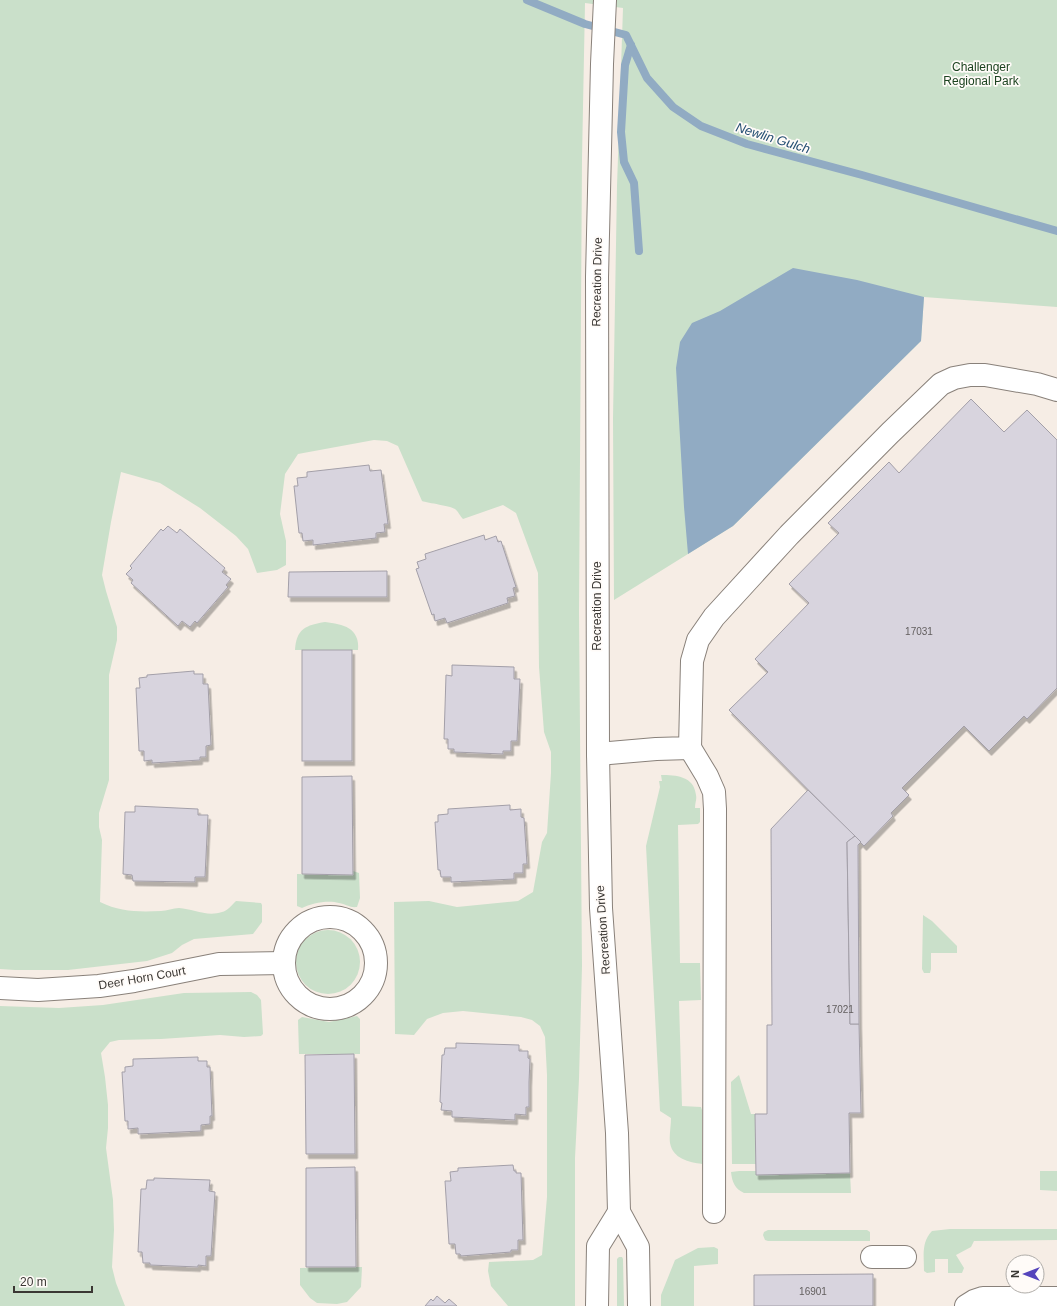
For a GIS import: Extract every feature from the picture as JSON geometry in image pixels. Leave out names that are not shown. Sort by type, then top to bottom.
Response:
[{"type":"street","name":"Recreation Drive","points":[[605,0],[602,57],[597,276],[598,754],[601,908],[617,1133],[619,1212],[638,1247],[639,1306]]},
{"type":"street","points":[[714,1212],[715,809],[714,792],[707,776],[690,748],[692,662],[698,640],[714,617],[789,535],[941,384],[954,378],[970,375],[985,375],[1037,384],[1057,390]]},
{"type":"street","points":[[598,754],[656,749],[690,748]]},
{"type":"street","points":[[330,917],[344,919],[357,926],[367,936],[374,949],[376,963],[374,978],[371,984],[357,1001],[344,1007],[330,1009],[316,1007],[303,1000],[293,990],[286,977],[284,963],[286,949],[293,936],[303,926],[316,919],[330,917]]},
{"type":"street","name":"Deer Horn Court","points":[[0,988],[38,990],[99,986],[134,981],[219,964],[284,963]]},
{"type":"street","points":[[597,1306],[598,1246],[619,1212]]},
{"type":"street","points":[[872,1257],[905,1257]]},
{"type":"street","points":[[966,1306],[983,1298],[1057,1298]]},
{"type":"green space","name":"Challenger Regional Park","points":[[0,0],[1057,0],[1057,307],[924,297],[921,341],[733,526],[614,600],[613,419],[617,186],[623,8],[585,3],[582,159],[579,613],[582,966],[575,1158],[575,1306],[508,1306],[491,1286],[488,1271],[489,1262],[533,1260],[542,1255],[547,1197],[547,1075],[545,1037],[540,1026],[532,1020],[521,1017],[463,1011],[443,1013],[427,1019],[414,1035],[395,1034],[394,902],[429,901],[457,907],[518,901],[533,892],[542,842],[547,833],[551,752],[544,732],[539,667],[538,573],[516,513],[503,505],[463,519],[453,508],[422,501],[398,446],[387,441],[374,440],[298,454],[285,474],[280,514],[286,541],[286,565],[277,570],[257,573],[248,549],[236,536],[200,508],[160,483],[121,472],[102,575],[117,627],[117,640],[109,675],[109,780],[99,813],[99,827],[102,840],[100,902],[115,908],[130,911],[161,911],[179,908],[211,914],[224,911],[236,901],[261,903],[262,922],[253,934],[194,939],[182,945],[172,953],[147,961],[68,970],[0,969]]},
{"type":"green space","points":[[325,622],[338,624],[349,628],[356,637],[358,650],[295,650],[297,637],[303,629]]},
{"type":"green space","points":[[661,775],[673,775],[688,780],[695,789],[695,808],[700,808],[700,822],[698,824],[678,825],[680,963],[700,963],[701,1000],[679,1001],[682,1106],[701,1107],[702,1164],[687,1161],[674,1153],[670,1143],[671,1118],[660,1111],[646,846],[660,787],[659,781],[662,781]]},
{"type":"green space","points":[[353,871],[359,873],[360,898],[357,907],[335,902],[315,903],[302,908],[297,906],[297,874],[352,875]]},
{"type":"green space","points":[[923,915],[932,921],[957,946],[957,953],[931,953],[930,973],[924,973],[922,969]]},
{"type":"green space","points":[[328,930],[346,936],[354,944],[360,962],[354,980],[346,988],[328,994],[310,988],[302,980],[296,962],[302,944],[310,936]]},
{"type":"green space","points":[[251,992],[257,995],[261,1000],[263,1034],[261,1036],[244,1037],[220,1035],[119,1040],[110,1042],[101,1053],[108,1105],[106,1148],[113,1200],[114,1230],[112,1267],[116,1283],[125,1306],[0,1306],[0,1006],[59,1008],[103,1005],[184,993]]},
{"type":"green space","points":[[357,1016],[360,1019],[360,1054],[299,1054],[298,1020],[302,1017],[329,1022]]},
{"type":"green space","points":[[739,1075],[751,1114],[755,1114],[756,1164],[732,1164],[731,1082]]},
{"type":"green space","points":[[756,1171],[756,1175],[850,1173],[851,1193],[744,1193],[734,1185],[732,1179],[731,1172]]},
{"type":"green space","points":[[1040,1171],[1057,1171],[1057,1191],[1040,1190]]},
{"type":"green space","points":[[950,1229],[1057,1229],[1057,1240],[974,1241],[971,1247],[956,1255],[964,1268],[962,1273],[948,1273],[948,1259],[935,1259],[935,1272],[927,1273],[924,1271],[924,1255],[928,1235],[932,1231]]},
{"type":"green space","points":[[768,1230],[867,1230],[870,1232],[870,1241],[768,1241],[765,1240],[763,1235],[764,1232]]},
{"type":"green space","points":[[714,1247],[718,1249],[718,1264],[694,1266],[694,1306],[661,1306],[661,1295],[675,1260],[698,1248]]},
{"type":"green space","points":[[622,1257],[623,1259],[624,1306],[617,1306],[617,1259]]},
{"type":"green space","points":[[362,1267],[361,1287],[347,1302],[337,1304],[317,1303],[310,1298],[300,1285],[300,1268]]},
{"type":"water","points":[[793,268],[857,280],[924,297],[921,341],[733,526],[688,554],[676,368],[680,342],[692,323],[720,311]]},
{"type":"building","points":[[971,399],[1004,432],[1027,410],[1057,440],[1057,688],[1027,719],[1024,716],[989,751],[964,726],[902,788],[909,795],[891,813],[893,816],[864,846],[729,710],[768,672],[755,659],[809,603],[789,584],[839,533],[828,523],[889,462],[899,473]]},
{"type":"building","points":[[369,465],[370,471],[381,470],[388,524],[384,524],[385,532],[376,533],[376,538],[313,545],[313,540],[303,541],[302,533],[299,533],[294,486],[298,486],[297,478],[307,477],[307,472]]},
{"type":"building","points":[[168,526],[177,533],[180,529],[225,568],[222,572],[231,579],[226,585],[228,587],[197,623],[195,621],[190,627],[182,621],[178,626],[131,583],[133,580],[126,574],[132,568],[130,566],[161,529],[163,531]]},
{"type":"building","points":[[484,535],[485,540],[496,536],[498,542],[501,541],[516,587],[513,588],[515,596],[507,598],[508,603],[447,623],[445,618],[435,621],[434,614],[432,615],[416,569],[419,568],[417,562],[426,559],[425,554]]},
{"type":"building","points":[[387,571],[387,597],[288,597],[289,572]]},
{"type":"building","points":[[302,650],[352,650],[352,761],[302,761]]},
{"type":"building","points":[[452,665],[514,667],[514,679],[520,679],[517,741],[511,741],[511,751],[503,751],[503,754],[454,752],[454,749],[448,749],[448,739],[444,739],[446,675],[452,676]]},
{"type":"building","points":[[194,671],[194,674],[203,674],[203,684],[208,684],[211,745],[206,746],[206,757],[200,757],[200,760],[152,763],[152,760],[144,761],[144,751],[139,751],[136,688],[140,688],[139,678],[147,677],[147,675]]},
{"type":"building","points":[[352,776],[353,875],[302,874],[302,777]]},
{"type":"building","points":[[808,790],[855,836],[847,842],[850,1024],[859,1024],[861,1113],[849,1113],[850,1173],[756,1175],[755,1114],[767,1114],[767,1025],[772,1025],[771,829]]},
{"type":"building","points":[[510,805],[510,810],[521,809],[521,817],[524,818],[527,864],[523,864],[523,873],[514,873],[514,879],[451,882],[451,877],[441,877],[440,870],[438,870],[435,822],[438,822],[438,815],[448,814],[448,809]]},
{"type":"building","points":[[135,806],[198,809],[198,815],[208,815],[205,877],[195,877],[195,882],[133,881],[132,875],[123,874],[125,812],[135,812]]},
{"type":"building","points":[[855,836],[861,842],[858,845],[859,1024],[850,1024],[847,842]]},
{"type":"building","points":[[456,1043],[519,1045],[519,1051],[528,1051],[528,1058],[530,1059],[529,1107],[526,1107],[526,1115],[515,1114],[515,1120],[452,1117],[452,1111],[441,1110],[442,1055],[444,1055],[445,1048],[456,1048]]},
{"type":"building","points":[[354,1054],[355,1154],[306,1154],[305,1055]]},
{"type":"building","points":[[198,1057],[198,1061],[207,1061],[207,1067],[210,1067],[212,1116],[210,1116],[210,1124],[201,1125],[201,1131],[138,1134],[138,1128],[128,1129],[128,1121],[125,1121],[122,1072],[125,1072],[125,1067],[133,1066],[133,1059]]},
{"type":"building","points":[[513,1165],[516,1173],[521,1173],[523,1240],[518,1240],[518,1250],[511,1250],[511,1252],[461,1256],[460,1254],[456,1254],[455,1244],[449,1244],[445,1181],[451,1181],[450,1172],[458,1171],[458,1168]]},
{"type":"building","points":[[355,1167],[356,1267],[306,1267],[306,1168]]},
{"type":"building","points":[[154,1178],[210,1180],[209,1191],[215,1192],[211,1256],[206,1256],[206,1266],[150,1265],[150,1263],[143,1263],[142,1252],[138,1252],[141,1189],[146,1189],[147,1180],[154,1180]]},
{"type":"building","points":[[873,1274],[873,1306],[754,1306],[754,1275]]},
{"type":"building","points":[[437,1296],[445,1303],[449,1299],[457,1306],[425,1306],[431,1299],[433,1301]]},
{"type":"waterway","name":"Newlin Gulch","points":[[527,0],[585,24],[626,35],[647,78],[673,107],[701,126],[747,144],[862,175],[1057,231]]},
{"type":"waterway","points":[[631,45],[625,65],[621,132],[624,162],[634,183],[639,251]]}]
